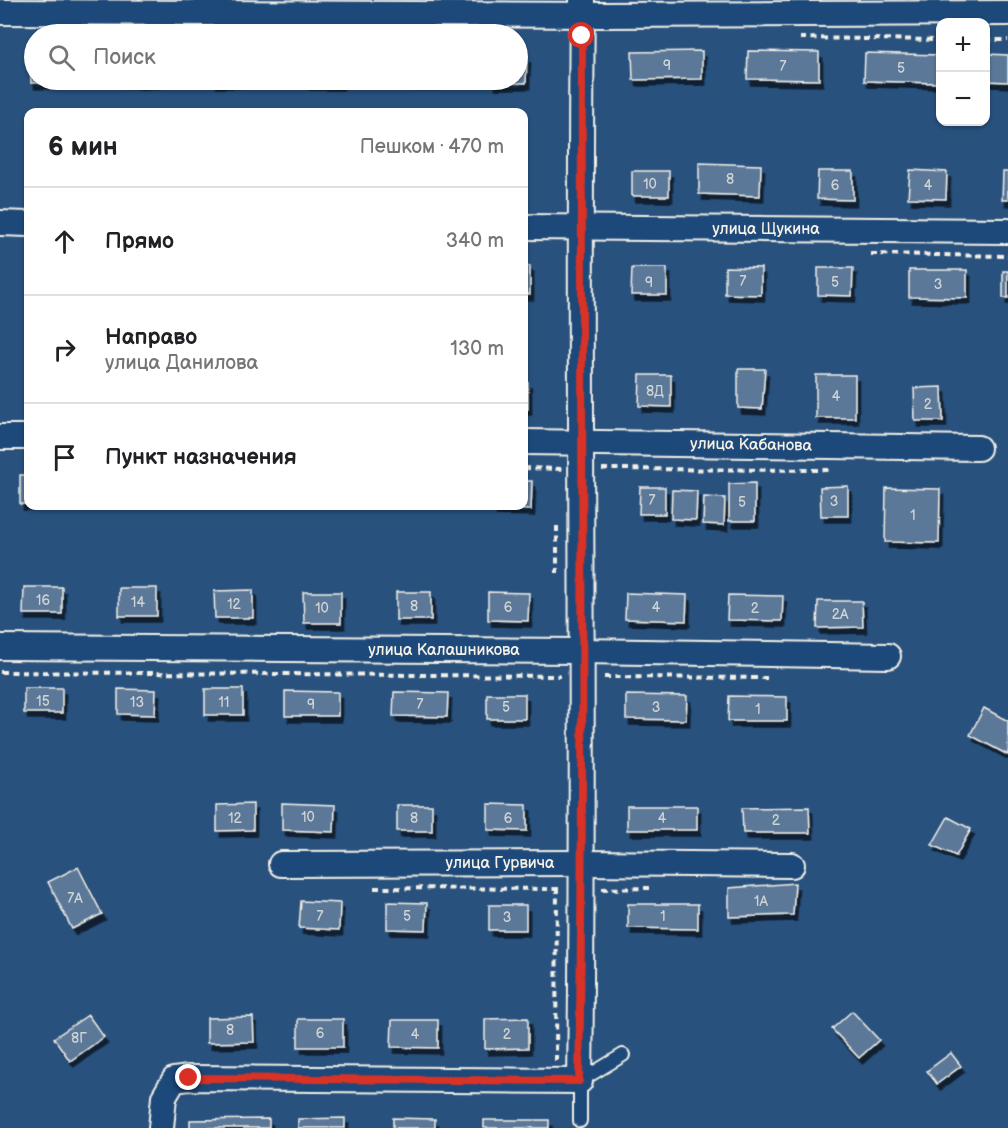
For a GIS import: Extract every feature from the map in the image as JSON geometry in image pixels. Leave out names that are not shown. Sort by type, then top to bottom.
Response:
[{"type":"street","points":[[0,12],[582,7],[1008,13]]},
{"type":"street","points":[[161,1128],[164,1097],[174,1080],[189,1078],[568,1081],[583,863],[570,676],[570,443],[581,227],[582,7]]},
{"type":"street","points":[[0,223],[24,224]]},
{"type":"street","name":"улица Щукина","points":[[528,227],[1008,231]]},
{"type":"street","points":[[0,437],[24,438]]},
{"type":"street","name":"улица Кабанова","points":[[528,442],[978,448]]},
{"type":"street","name":"улица Калашникова","points":[[0,647],[888,656]]},
{"type":"street","name":"улица Гурвича","points":[[280,864],[792,865]]},
{"type":"lane","points":[[580,1121],[568,1081],[622,1055]]},
{"type":"path","points":[[990,40],[1008,40]]},
{"type":"path","points":[[570,443],[570,469]]},
{"type":"path","points":[[528,468],[835,470]]},
{"type":"path","points":[[558,479],[570,469]]},
{"type":"path","points":[[557,521],[557,575]]},
{"type":"path","points":[[558,687],[570,676],[570,651]]},
{"type":"path","points":[[0,672],[777,678]]},
{"type":"path","points":[[557,863],[568,1081]]},
{"type":"path","points":[[370,888],[650,888]]},
{"type":"building","points":[[702,51],[702,79],[633,80],[632,52]]},
{"type":"building","points":[[748,51],[819,52],[819,80],[747,79]]},
{"type":"building","points":[[865,53],[936,55],[936,83],[864,81]]},
{"type":"building","points":[[990,54],[1008,55],[1008,82],[990,81]]},
{"type":"building","points":[[699,163],[761,165],[760,196],[699,194]]},
{"type":"building","points":[[910,170],[947,172],[946,199],[908,198]]},
{"type":"building","points":[[632,171],[669,171],[669,196],[632,196]]},
{"type":"building","points":[[818,171],[853,171],[853,200],[817,199]]},
{"type":"building","points":[[1003,172],[1008,172],[1008,200],[1002,200]]},
{"type":"building","points":[[528,266],[530,266],[530,294],[528,294]]},
{"type":"building","points":[[725,267],[761,268],[761,295],[725,294]]},
{"type":"building","points":[[632,268],[667,268],[667,295],[631,295]]},
{"type":"building","points":[[818,268],[853,268],[852,296],[818,295]]},
{"type":"building","points":[[909,270],[967,270],[967,298],[909,297]]},
{"type":"building","points":[[1003,271],[1008,271],[1008,298],[1003,298]]},
{"type":"building","points":[[738,369],[765,369],[762,409],[738,408]]},
{"type":"building","points":[[640,375],[671,375],[671,407],[639,406]]},
{"type":"building","points":[[816,375],[855,375],[855,418],[816,418]]},
{"type":"building","points":[[942,387],[943,421],[915,421],[914,388]]},
{"type":"building","points":[[20,475],[24,475],[24,504],[20,504]]},
{"type":"building","points":[[528,481],[532,481],[531,510],[528,510]]},
{"type":"building","points":[[755,483],[755,521],[729,521],[729,484]]},
{"type":"building","points":[[848,486],[848,516],[821,516],[820,487]]},
{"type":"building","points":[[640,487],[665,487],[665,514],[639,514]]},
{"type":"building","points":[[886,488],[940,489],[939,543],[885,542]]},
{"type":"building","points":[[672,490],[697,491],[696,520],[671,519]]},
{"type":"building","points":[[704,497],[725,498],[724,525],[703,524]]},
{"type":"building","points":[[24,587],[62,587],[62,614],[23,614]]},
{"type":"building","points":[[119,588],[157,588],[157,616],[119,616]]},
{"type":"building","points":[[253,590],[253,618],[215,618],[214,591]]},
{"type":"building","points":[[303,592],[341,592],[341,623],[304,623]]},
{"type":"building","points":[[396,592],[431,592],[431,620],[396,620]]},
{"type":"building","points":[[488,592],[529,593],[528,621],[488,620]]},
{"type":"building","points":[[626,593],[687,595],[686,621],[625,619]]},
{"type":"building","points":[[728,595],[783,596],[782,621],[727,620]]},
{"type":"building","points":[[818,601],[862,601],[863,627],[817,628]]},
{"type":"building","points":[[24,688],[62,688],[62,713],[24,713]]},
{"type":"building","points":[[118,689],[156,690],[155,715],[118,714]]},
{"type":"building","points":[[205,689],[243,689],[243,715],[205,715]]},
{"type":"building","points":[[285,691],[338,692],[338,716],[285,716]]},
{"type":"building","points":[[394,692],[448,693],[447,717],[393,716]]},
{"type":"building","points":[[487,694],[525,694],[525,719],[487,719]]},
{"type":"building","points":[[626,695],[687,696],[686,720],[626,719]]},
{"type":"building","points":[[729,696],[787,697],[787,721],[728,721]]},
{"type":"building","points":[[984,708],[1008,721],[1008,755],[970,735]]},
{"type":"building","points":[[282,803],[335,805],[334,832],[282,830]]},
{"type":"building","points":[[253,804],[253,830],[217,831],[217,805]]},
{"type":"building","points":[[488,804],[527,805],[527,831],[488,830]]},
{"type":"building","points":[[397,805],[432,805],[432,831],[397,831]]},
{"type":"building","points":[[627,806],[697,806],[697,830],[627,830]]},
{"type":"building","points":[[809,807],[810,833],[743,833],[742,808]]},
{"type":"building","points":[[948,817],[971,829],[956,856],[932,845]]},
{"type":"building","points":[[78,867],[102,914],[72,929],[48,882]]},
{"type":"building","points":[[795,883],[793,915],[729,917],[729,888]]},
{"type":"building","points":[[301,901],[340,903],[339,930],[299,928]]},
{"type":"building","points":[[387,902],[427,903],[426,930],[387,929]]},
{"type":"building","points":[[628,904],[698,904],[698,929],[628,928]]},
{"type":"building","points":[[489,905],[526,905],[526,930],[489,930]]},
{"type":"building","points":[[852,1011],[879,1040],[859,1058],[832,1029]]},
{"type":"building","points":[[88,1015],[104,1037],[70,1061],[54,1038]]},
{"type":"building","points":[[253,1017],[254,1042],[207,1043],[207,1018]]},
{"type":"building","points":[[528,1018],[528,1048],[485,1049],[485,1019]]},
{"type":"building","points":[[298,1019],[343,1019],[343,1047],[298,1047]]},
{"type":"building","points":[[392,1020],[438,1020],[438,1048],[391,1047]]},
{"type":"building","points":[[951,1053],[961,1066],[937,1084],[927,1071]]},
{"type":"building","points":[[345,1118],[345,1128],[298,1128],[298,1119]]},
{"type":"building","points":[[393,1118],[435,1119],[435,1128],[393,1128]]},
{"type":"building","points":[[269,1119],[269,1128],[190,1128],[190,1120]]},
{"type":"building","points":[[484,1120],[549,1120],[549,1128],[484,1128]]},
{"type":"route","points":[[189,1078],[579,1081],[583,863],[582,36]]}]
